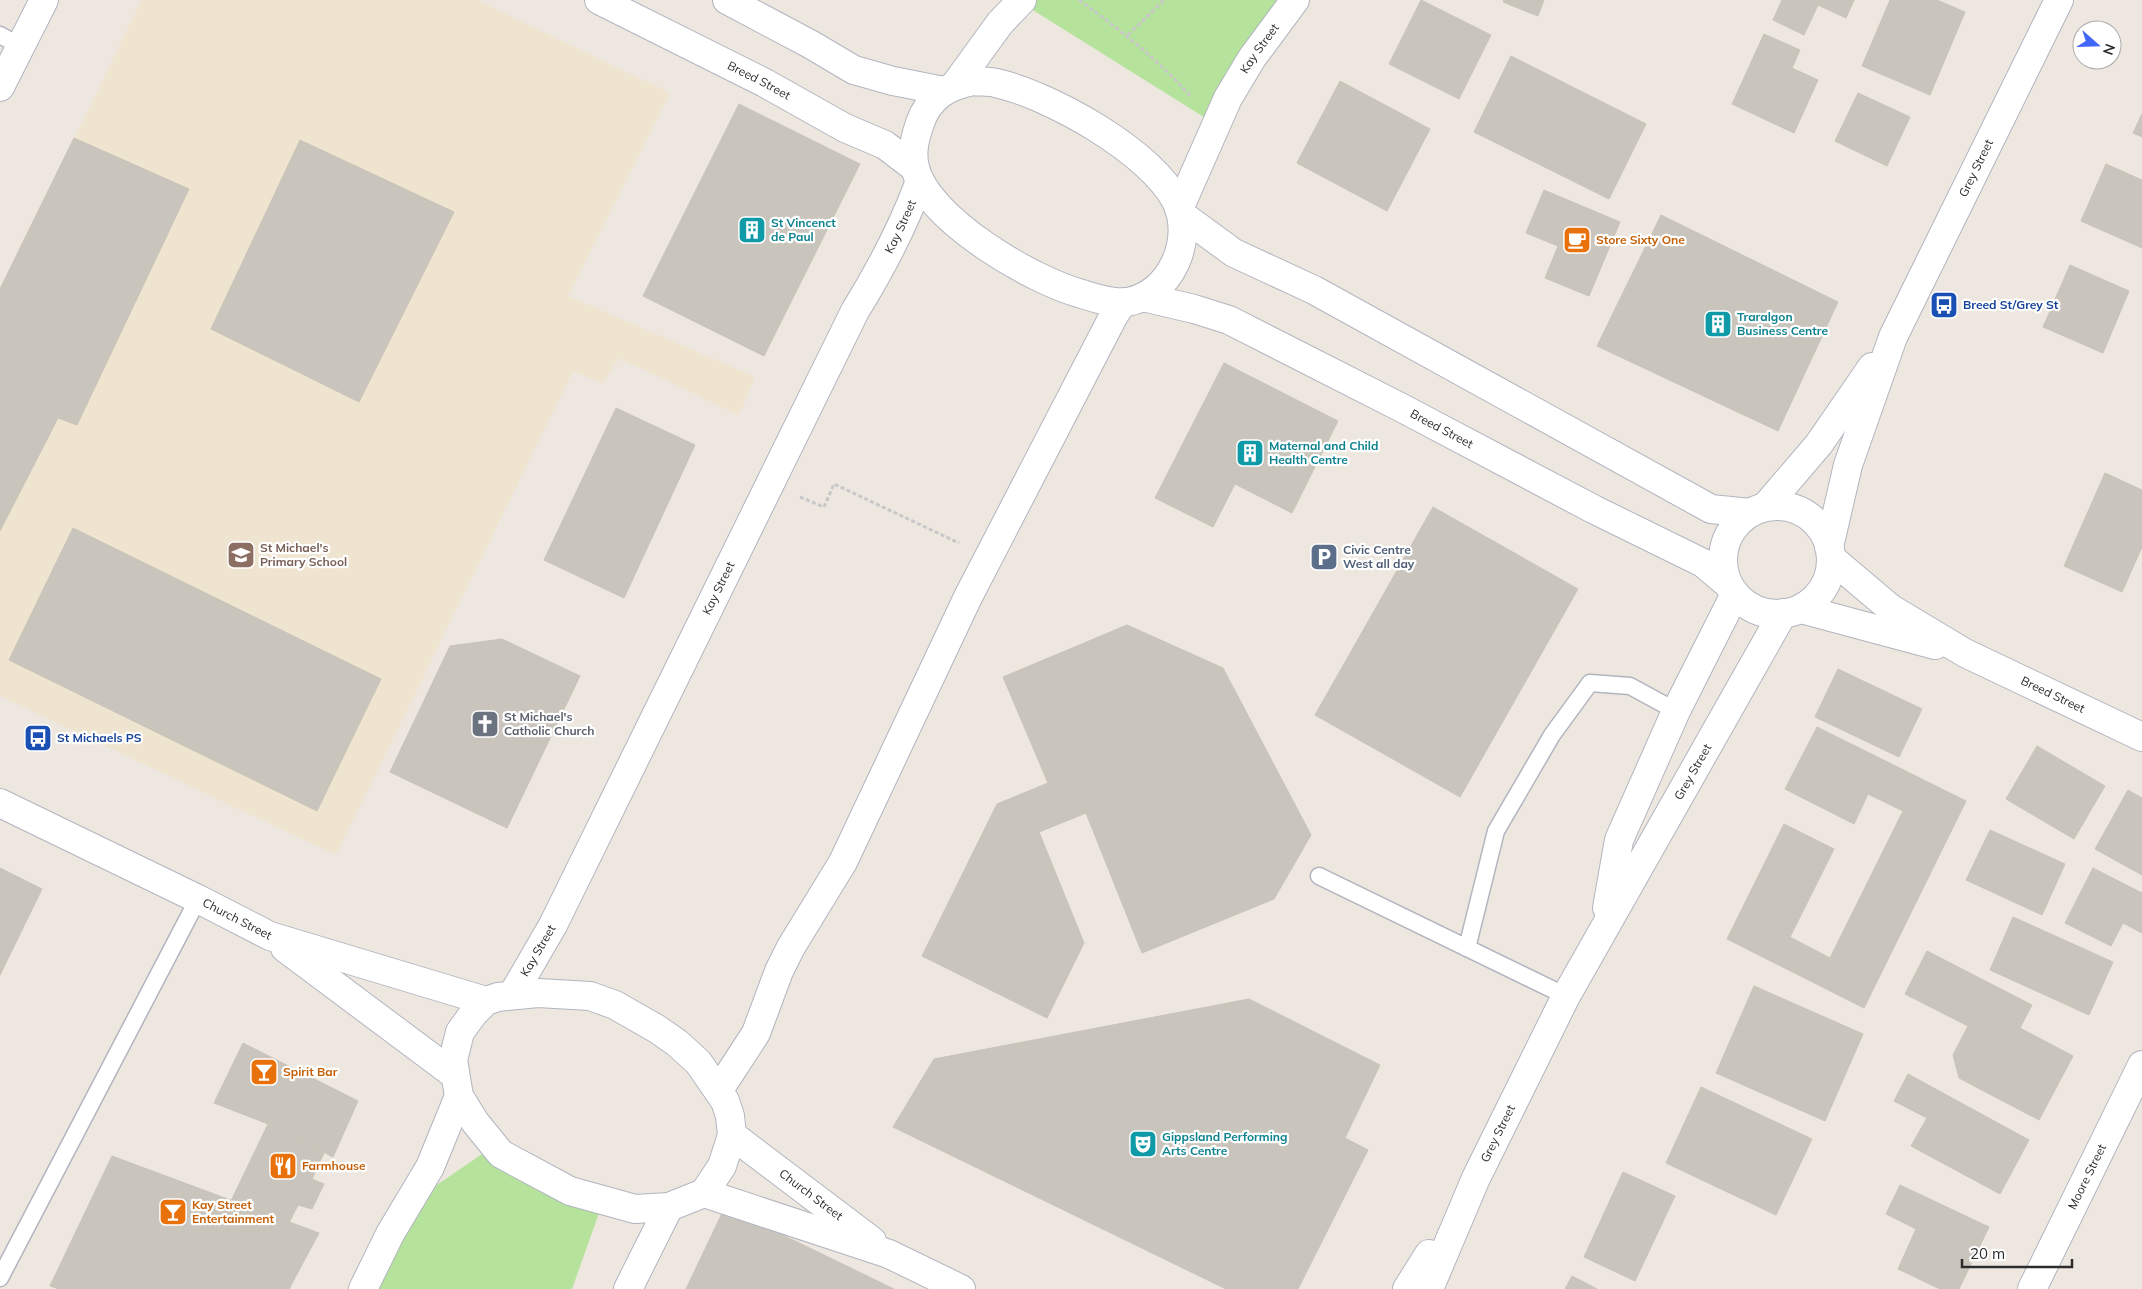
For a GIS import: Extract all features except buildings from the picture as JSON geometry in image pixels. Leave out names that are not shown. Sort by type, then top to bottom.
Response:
[{"type":"street","points":[[0,87],[10,40],[44,0]]},
{"type":"street","name":"Breed Street","points":[[599,0],[765,83],[845,128],[885,145],[918,174],[940,207],[962,227],[1000,256],[1025,271],[1066,290],[1104,299],[1134,300],[1194,309],[1230,320],[1595,510],[1703,563],[1731,589]]},
{"type":"street","points":[[727,0],[810,44],[854,70],[893,81],[949,88],[973,82],[993,82],[1015,88],[1046,101],[1112,139],[1144,163],[1161,180],[1180,212],[1234,253],[1314,290],[1711,509],[1758,509],[1782,506],[1798,510],[1813,519],[1823,532],[1830,552],[1828,578],[1817,596],[1792,611],[1765,612],[1748,606],[1731,589],[1723,558],[1731,531],[1758,509]]},
{"type":"street","points":[[918,174],[913,153],[922,118],[934,99],[949,88],[1000,23],[1022,0]]},
{"type":"street","name":"Kay Street","points":[[1180,212],[1215,124],[1228,98],[1252,58],[1295,0]]},
{"type":"street","name":"Grey Street","points":[[1830,552],[1848,465],[1893,337],[2059,0]]},
{"type":"street","name":"Kay Street","points":[[513,994],[553,925],[855,311],[906,219],[918,174]]},
{"type":"street","points":[[719,1090],[756,1033],[779,971],[791,947],[843,862],[960,614],[1113,317],[1120,306],[1156,289],[1178,258],[1183,236],[1180,212]]},
{"type":"street","name":"Grey Street","points":[[1758,509],[1819,444],[1893,337]]},
{"type":"street","name":"Breed Street","points":[[1830,552],[1890,608],[1965,653],[2142,737]]},
{"type":"street","name":"Grey Street","points":[[1603,929],[1619,840],[1731,589]]},
{"type":"street","name":"Breed Street","points":[[1792,611],[1965,653]]},
{"type":"street","name":"Grey Street","points":[[1429,1289],[1476,1178],[1566,996],[1603,929],[1792,611]]},
{"type":"street","name":"Church Street","points":[[0,803],[270,936],[486,1001]]},
{"type":"street","points":[[270,936],[457,1085]]},
{"type":"street","points":[[538,993],[590,996],[615,1005],[637,1016],[677,1043],[698,1062],[719,1090],[730,1116],[732,1135],[722,1166],[704,1193],[669,1207],[635,1209],[570,1190],[501,1154],[475,1122],[457,1085],[453,1060],[460,1032],[473,1014],[486,1001],[513,994],[538,993]]},
{"type":"street","name":"Moore Street","points":[[2032,1289],[2142,1065]]},
{"type":"street","points":[[363,1289],[390,1234],[430,1167],[457,1085]]},
{"type":"street","name":"Church Street","points":[[732,1135],[890,1254]]},
{"type":"street","name":"Grey Street","points":[[1407,1289],[1476,1178]]},
{"type":"street","name":"Church Street","points":[[704,1193],[890,1254],[961,1289]]},
{"type":"street","points":[[628,1289],[669,1207]]},
{"type":"lane","points":[[1467,948],[1496,831],[1552,735],[1590,683],[1630,686],[1676,711]]},
{"type":"lane","points":[[1319,876],[1566,996]]},
{"type":"lane","points":[[0,1278],[198,899]]},
{"type":"path","points":[[1079,0],[1128,35],[1167,70],[1215,124]]},
{"type":"path","points":[[1128,35],[1164,0]]},
{"type":"path","points":[[770,485],[824,508],[834,484],[990,558]]},
{"type":"shaded area","name":"St Michael's Primary School","points":[[142,0],[477,0],[670,93],[568,296],[755,377],[739,415],[619,358],[603,384],[573,371],[336,855],[0,696],[0,289]]},
{"type":"green space","points":[[1022,0],[1299,0],[1215,124],[1020,2]]},
{"type":"green space","points":[[491,1148],[604,1199],[572,1289],[363,1289],[406,1206]]},
{"type":"place","name":"St Vincenct de Paul","points":[[752,230]]},
{"type":"place","name":"Store Sixty One","points":[[1577,240]]},
{"type":"place","name":"Breed St/Grey St","points":[[1944,305]]},
{"type":"place","name":"Traralgon Business Centre","points":[[1718,324]]},
{"type":"place","name":"Maternal and Child Health Centre","points":[[1250,453]]},
{"type":"place","name":"St Michael's Primary School","points":[[241,555]]},
{"type":"place","name":"Civic Centre West all day","points":[[1324,557]]},
{"type":"place","name":"St Michael's Catholic Church","points":[[485,724]]},
{"type":"place","name":"St Michaels PS","points":[[38,738]]},
{"type":"place","name":"Spirit Bar","points":[[264,1072]]},
{"type":"place","name":"Gippsland Performing Arts Centre","points":[[1143,1144]]},
{"type":"place","name":"Farmhouse","points":[[283,1166]]},
{"type":"place","name":"Kay Street Entertainment","points":[[173,1212]]}]
